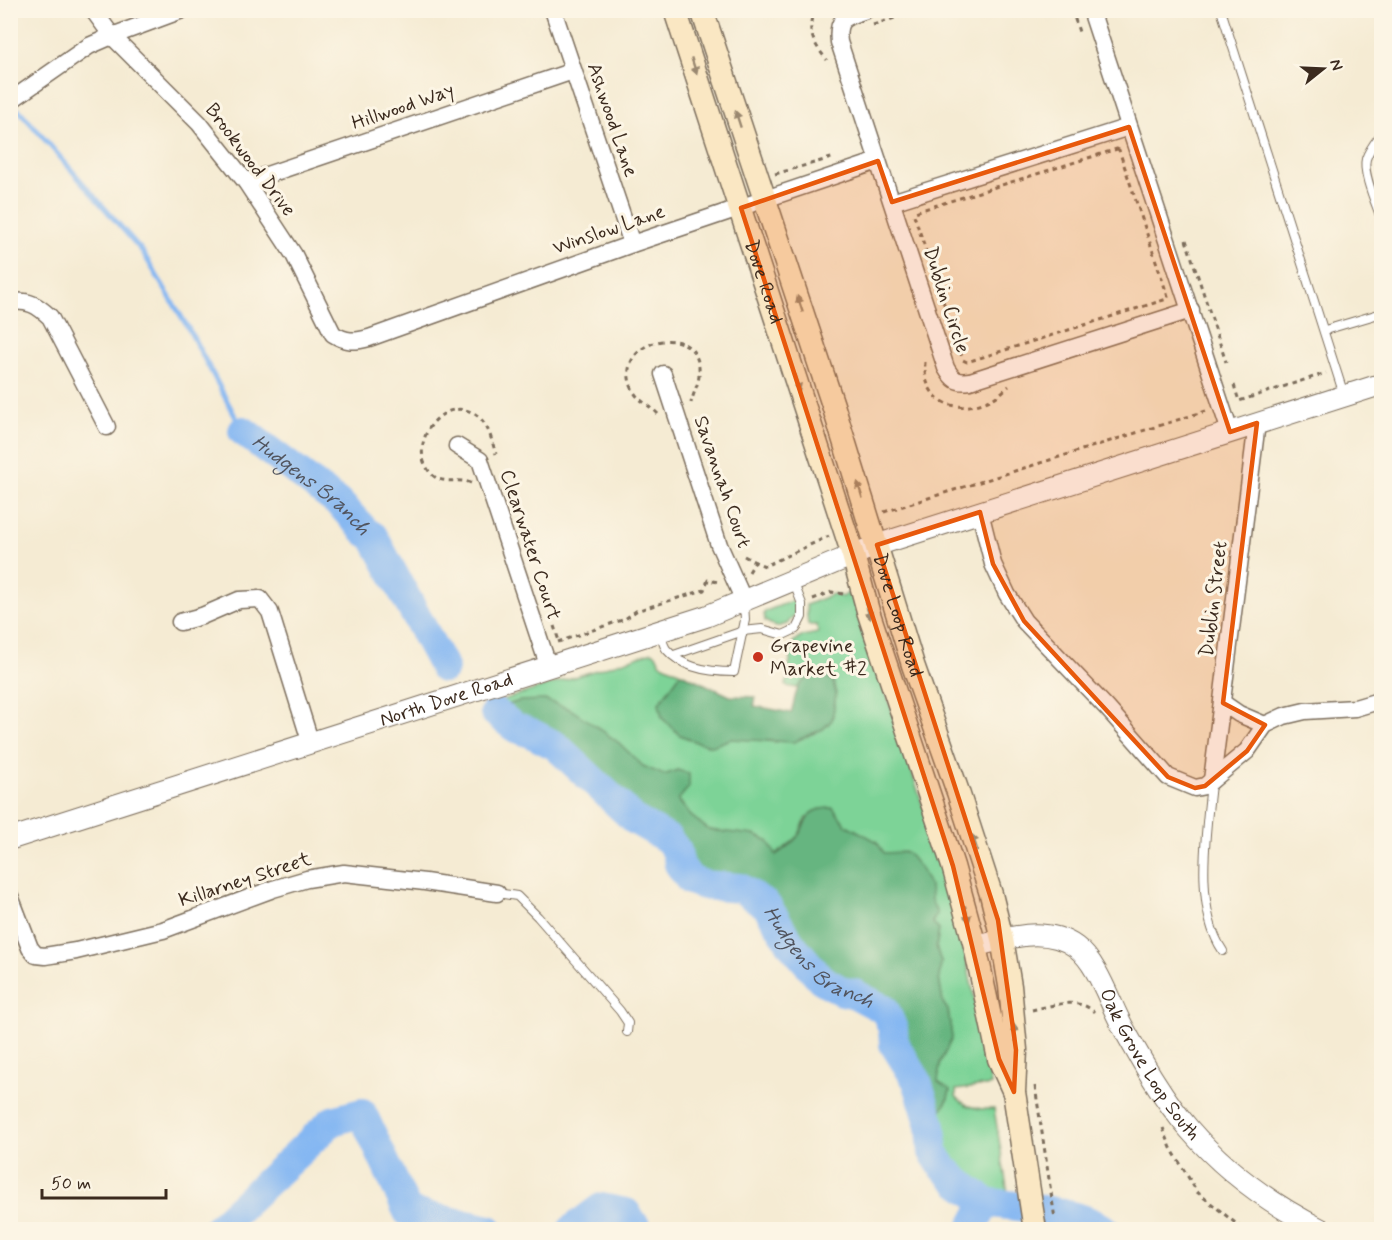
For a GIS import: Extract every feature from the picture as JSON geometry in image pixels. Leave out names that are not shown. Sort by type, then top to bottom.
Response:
[{"type":"main road","name":"Dove Road","points":[[675,10],[853,555]]},
{"type":"main road","name":"Dove Road","points":[[702,10],[833,405],[877,546]]},
{"type":"main road","name":"Dove Loop Road","points":[[877,546],[913,665],[991,894],[1010,986],[1016,1050],[1045,1225]]},
{"type":"main road","name":"Dove Loop Road","points":[[853,555],[868,611],[946,842],[975,946],[999,1059],[1024,1088]]},
{"type":"street","name":"Brookwood Drive","points":[[93,10],[112,36],[199,123],[246,182],[294,255],[333,334],[343,341],[355,342]]},
{"type":"street","points":[[10,101],[89,46],[182,10]]},
{"type":"street","name":"Ashwood Lane","points":[[553,10],[632,244]]},
{"type":"street","name":"Dublin Circle","points":[[866,10],[847,16],[840,22],[837,32],[838,42],[946,368],[952,379],[961,382],[970,381],[1191,310]]},
{"type":"street","points":[[1091,10],[1230,432]]},
{"type":"street","name":"Hillwood Way","points":[[246,182],[573,71]]},
{"type":"street","points":[[891,202],[1129,127]]},
{"type":"street","name":"Winslow Lane","points":[[355,342],[632,244],[878,161]]},
{"type":"street","points":[[10,302],[21,301],[37,304],[50,317],[107,427]]},
{"type":"street","name":"Savannah Court","points":[[663,374],[719,545],[744,602]]},
{"type":"street","name":"Dove Loop Road","points":[[877,546],[1382,384]]},
{"type":"street","name":"Dublin Street","points":[[1212,780],[1257,423]]},
{"type":"street","name":"Clearwater Court","points":[[457,446],[480,460],[549,668]]},
{"type":"street","points":[[980,512],[993,564],[1007,594],[1024,621],[1107,708],[1168,777],[1195,788],[1205,786],[1247,751],[1265,725],[1284,716],[1305,711],[1355,708],[1382,700]]},
{"type":"street","name":"North Dove Road","points":[[10,840],[660,632],[744,602],[877,546]]},
{"type":"street","points":[[180,622],[202,616],[239,600],[260,600],[270,612],[311,744]]},
{"type":"street","points":[[1223,703],[1239,714],[1265,725]]},
{"type":"street","name":"Killarney Street","points":[[10,896],[30,948],[36,955],[45,956],[163,930],[273,889],[307,879],[344,873],[497,893]]},
{"type":"street","name":"Oak Grove Loop South","points":[[975,946],[1016,936],[1051,936],[1077,948],[1098,977],[1120,1023],[1152,1076],[1188,1128],[1241,1179],[1274,1203],[1322,1230]]},
{"type":"lane","points":[[1221,10],[1344,395]]},
{"type":"lane","points":[[1382,133],[1365,162],[1382,221]]},
{"type":"lane","points":[[1325,330],[1382,313]]},
{"type":"lane","points":[[674,656],[743,631],[762,629],[783,635],[796,629],[802,617],[802,604],[793,580]]},
{"type":"lane","points":[[660,632],[666,649],[691,666],[716,672],[734,672],[746,620],[744,602]]},
{"type":"lane","points":[[1212,780],[1206,831],[1205,867],[1209,923],[1215,940],[1223,951]]},
{"type":"lane","points":[[497,893],[517,896],[538,917],[620,1011],[628,1023],[627,1032]]},
{"type":"path","points":[[865,28],[920,10]]},
{"type":"path","points":[[1117,149],[1157,263],[1167,299],[967,362],[963,360],[914,215],[915,212],[1117,149]]},
{"type":"path","points":[[770,173],[782,173],[838,156]]},
{"type":"path","points":[[1185,238],[1228,367]]},
{"type":"path","points":[[924,353],[924,373],[929,387],[935,396],[946,404],[975,405],[989,401],[1016,383]]},
{"type":"path","points":[[867,515],[881,509],[884,512],[1337,370]]},
{"type":"path","points":[[1231,378],[1239,401]]},
{"type":"path","points":[[543,648],[625,619],[636,611],[704,590],[708,580],[721,583],[750,572],[755,562],[765,566],[828,536],[844,525]]},
{"type":"path","points":[[1027,1011],[1062,1004],[1077,1004],[1089,1008],[1100,1018]]},
{"type":"path","points":[[1024,1088],[1045,1225]]},
{"type":"path","points":[[1162,1127],[1171,1148],[1197,1192],[1244,1230]]},
{"type":"highlighted area","points":[[1129,127],[1230,432],[1257,423],[1223,703],[1265,725],[1247,751],[1205,786],[1195,788],[1168,777],[1024,621],[993,564],[980,512],[877,545],[998,920],[1016,1050],[1014,1092],[999,1059],[953,866],[741,208],[878,161],[892,202]]},
{"type":"green space","points":[[851,592],[854,595],[955,904],[979,1017],[991,1085],[956,1090],[956,1096],[973,1107],[994,1109],[1010,1206],[986,1202],[971,1194],[947,1172],[933,1149],[928,1117],[939,1113],[947,1101],[950,1091],[938,1082],[940,1063],[952,1038],[948,1010],[943,1003],[939,978],[941,962],[936,947],[939,930],[932,922],[937,914],[931,900],[930,887],[884,853],[876,841],[846,825],[833,808],[806,818],[798,837],[776,855],[730,833],[709,830],[691,816],[678,799],[689,787],[678,770],[664,775],[642,766],[619,743],[597,727],[520,701],[492,710],[487,705],[652,652],[656,654],[660,663],[681,673],[659,703],[712,746],[730,739],[776,742],[823,729],[832,720],[836,694],[808,677],[797,688],[786,686],[793,642],[803,636],[818,633],[817,625],[808,625],[806,605],[833,594],[842,597]]},
{"type":"green space","points":[[792,601],[797,603],[799,609],[787,624],[776,627],[765,621],[766,611]]},
{"type":"green space","points":[[681,673],[730,696],[756,697],[754,706],[791,713],[802,683],[806,679],[822,674],[833,681],[836,694],[832,720],[823,729],[794,742],[730,739],[712,746],[696,742],[680,735],[662,718],[659,703]]},
{"type":"green space","points":[[545,700],[570,709],[597,727],[619,743],[643,766],[664,775],[678,770],[689,774],[689,787],[678,800],[691,816],[709,830],[755,835],[768,841],[776,855],[796,839],[813,812],[833,808],[846,825],[876,841],[884,853],[907,852],[921,869],[930,887],[931,900],[937,914],[932,922],[939,930],[936,947],[941,962],[939,978],[943,1003],[948,1010],[952,1038],[940,1063],[938,1082],[950,1090],[947,1101],[939,1113],[928,1117],[917,1081],[894,1044],[893,1029],[885,1010],[821,979],[792,945],[766,905],[740,888],[704,885],[690,880],[679,864],[677,851],[668,839],[635,820],[556,746],[514,727],[492,710],[520,701]]},
{"type":"waterway","points":[[19,110],[142,251],[187,326],[243,431]]},
{"type":"waterway","name":"Hudgens Branch","points":[[243,431],[341,505],[366,532],[373,536],[444,668]]},
{"type":"waterway","name":"Hudgens Branch","points":[[495,712],[514,727],[556,746],[635,820],[668,839],[677,851],[679,864],[690,880],[704,885],[740,888],[766,905],[792,945],[821,979],[885,1010],[893,1029],[894,1044],[917,1081],[931,1126],[933,1152],[943,1167],[957,1181],[986,1202]]},
{"type":"waterway","points":[[216,1230],[332,1121],[362,1113],[408,1212],[489,1230]]},
{"type":"waterway","points":[[971,1230],[986,1202],[1064,1214],[1080,1218],[1105,1230]]},
{"type":"waterway","points":[[572,1230],[601,1208],[626,1213],[638,1230]]},
{"type":"place","name":"Grapevine Market #2","points":[[758,657]]}]
